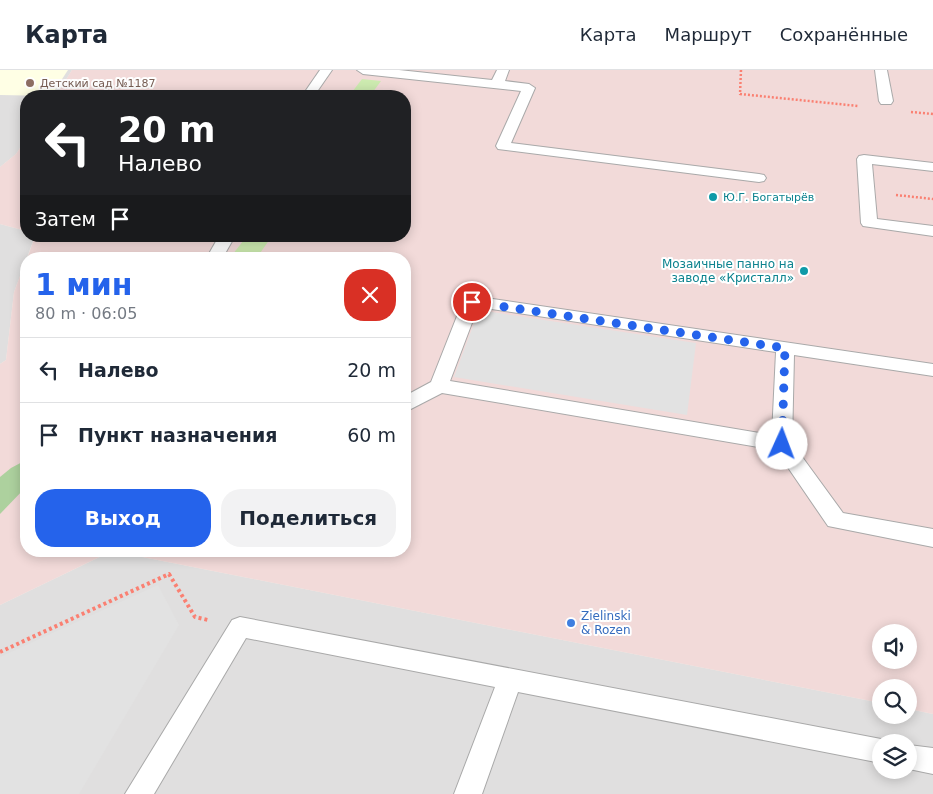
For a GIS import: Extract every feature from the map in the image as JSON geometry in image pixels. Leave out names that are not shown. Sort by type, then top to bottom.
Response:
[{"type":"lane","points":[[312,90],[326,70]]},
{"type":"lane","points":[[363,70],[529,88],[503,146],[760,178]]},
{"type":"lane","points":[[497,84],[503,70]]},
{"type":"lane","points":[[881,70],[886,101]]},
{"type":"lane","points":[[933,167],[864,159],[869,223],[933,231]]},
{"type":"lane","points":[[849,189],[866,191]]},
{"type":"lane","points":[[439,386],[472,302],[933,370]]},
{"type":"lane","points":[[785,348],[782,444],[836,520],[933,538]]},
{"type":"lane","points":[[411,402],[439,386],[782,444]]},
{"type":"lane","points":[[139,794],[240,627],[872,749]]},
{"type":"lane","points":[[468,794],[510,680]]},
{"type":"lane","points":[[917,758],[933,761]]},
{"type":"path","points":[[741,70],[740,94],[858,106]]},
{"type":"path","points":[[905,111],[933,114]]},
{"type":"path","points":[[0,652],[169,574],[195,617],[240,627]]},
{"type":"shaded area","points":[[0,70],[72,70],[60,90],[20,90],[20,148],[16,154],[0,167]]},
{"type":"shaded area","name":"Детский сад №1187","points":[[0,70],[68,70],[55,90],[20,90],[20,95],[0,95]]},
{"type":"shaded area","points":[[72,70],[933,70],[933,714],[917,711],[917,679],[872,679],[872,701],[142,557],[411,557],[411,252],[29,252],[33,242],[411,242],[411,90],[60,90]]},
{"type":"shaded area","points":[[20,148],[20,229],[0,224],[0,167],[16,154]]},
{"type":"shaded area","points":[[0,224],[20,229],[20,242],[33,242],[29,252],[20,252],[20,276],[14,292],[6,360],[0,364]]},
{"type":"shaded area","points":[[20,276],[20,557],[100,557],[0,605],[0,364],[6,360],[14,292]]},
{"type":"shaded area","points":[[479,310],[696,343],[687,415],[454,377]]},
{"type":"shaded area","points":[[100,557],[142,557],[872,701],[872,724],[917,724],[917,711],[933,714],[933,794],[0,794],[0,605]]},
{"type":"shaded area","points":[[158,585],[179,625],[79,794],[0,794],[0,657]]},
{"type":"green space","points":[[362,79],[381,81],[374,90],[354,90]]},
{"type":"green space","points":[[242,242],[268,242],[261,252],[234,252]]},
{"type":"green space","points":[[20,463],[20,493],[0,514],[0,477]]},
{"type":"place","name":"Детский сад №1187","points":[[30,83]]},
{"type":"place","name":"Ю.Г. Богатырёв","points":[[713,197]]},
{"type":"place","name":"Мозаичные панно на заводе «Кристалл»","points":[[804,271]]},
{"type":"place","name":"Zielinski & Rozen","points":[[571,623]]},
{"type":"route","points":[[472,302],[785,348],[782,444]]}]
